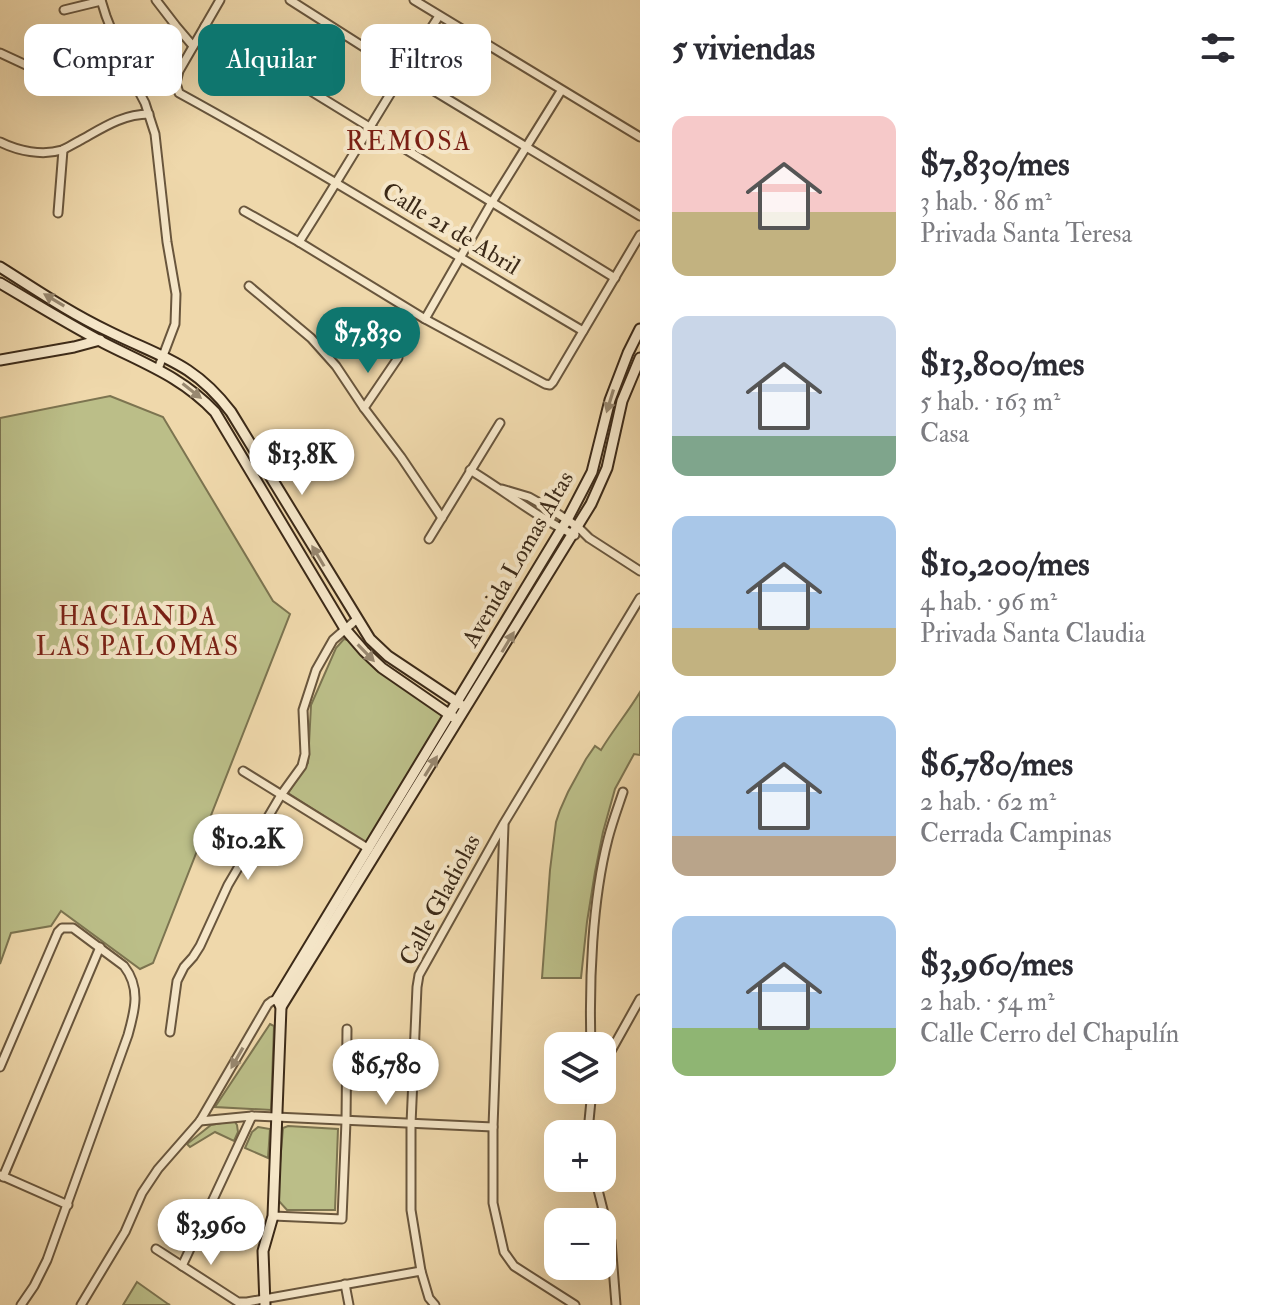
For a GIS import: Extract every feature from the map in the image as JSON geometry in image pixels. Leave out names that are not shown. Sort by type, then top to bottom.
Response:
[{"type":"main road","points":[[0,267],[108,331],[164,356],[209,385],[231,412],[370,639],[388,656],[467,708]]},
{"type":"main road","points":[[0,283],[99,340],[158,369],[199,395],[215,412],[345,629],[382,668],[460,720]]},
{"type":"main road","name":"Avenida Lomas Altas","points":[[282,1002],[592,472],[610,400],[640,329]]},
{"type":"main road","points":[[0,360],[74,347],[99,340],[108,331]]},
{"type":"main road","name":"Avenida Lomas Altas","points":[[282,1002],[575,531],[603,480],[622,401],[640,358]]},
{"type":"main road","points":[[265,1302],[263,1251],[273,1216],[282,1002]]},
{"type":"street","points":[[64,10],[101,0],[109,24]]},
{"type":"street","points":[[156,0],[193,46],[198,38]]},
{"type":"street","points":[[206,24],[220,0]]},
{"type":"street","points":[[290,0],[361,45]]},
{"type":"street","points":[[414,0],[640,137]]},
{"type":"street","points":[[434,24],[439,16]]},
{"type":"street","name":"Calle 21 de Abril","points":[[193,46],[179,71],[176,88],[179,93],[257,135],[583,331]]},
{"type":"street","points":[[0,53],[24,64]]},
{"type":"street","points":[[425,319],[561,91]]},
{"type":"street","points":[[140,96],[155,134],[176,294],[175,324],[158,369]]},
{"type":"street","points":[[320,96],[615,278]]},
{"type":"street","points":[[299,242],[388,96]]},
{"type":"street","points":[[442,96],[640,216]]},
{"type":"street","points":[[0,142],[27,151],[46,153],[63,150],[120,119],[149,114]]},
{"type":"street","points":[[58,213],[63,150]]},
{"type":"street","points":[[244,211],[425,319],[550,385],[640,235]]},
{"type":"street","points":[[249,286],[320,347],[336,366],[442,518]]},
{"type":"street","points":[[364,408],[398,358]]},
{"type":"street","points":[[429,539],[500,423]]},
{"type":"street","points":[[470,470],[526,507],[564,524]]},
{"type":"street","points":[[502,489],[531,498],[564,524],[640,571]]},
{"type":"street","points":[[526,507],[531,498]]},
{"type":"street","name":"Calle Gladiolas","points":[[435,1305],[429,1298],[421,1271],[411,1210],[411,1124],[419,975],[504,823],[640,598]]},
{"type":"street","points":[[170,1032],[177,981],[193,957],[228,885],[281,795],[302,766],[305,754],[303,710],[316,670],[333,640],[357,619]]},
{"type":"street","points":[[243,771],[369,849]]},
{"type":"street","points":[[591,1032],[593,938],[607,842],[623,792]]},
{"type":"street","points":[[504,823],[493,1203],[504,1252],[514,1266],[575,1305]]},
{"type":"street","points":[[0,1067],[58,932],[65,927],[73,928],[124,966],[134,983],[136,996],[128,1035],[47,1260],[21,1305]]},
{"type":"street","points":[[68,1205],[2,1176],[100,947]]},
{"type":"street","points":[[616,1042],[640,999]]},
{"type":"street","points":[[81,1305],[125,1232],[142,1193],[158,1169],[200,1121],[268,1004],[282,1002]]},
{"type":"street","points":[[273,1216],[342,1219],[347,1029]]},
{"type":"street","points":[[200,1121],[252,1116],[493,1127]]},
{"type":"street","points":[[182,1266],[252,1116]]},
{"type":"street","points":[[599,1192],[611,1241],[616,1305]]},
{"type":"street","points":[[156,1249],[238,1302],[265,1302],[421,1271]]},
{"type":"street","points":[[345,1284],[349,1305]]},
{"type":"green space","points":[[110,396],[163,417],[273,601],[290,614],[153,963],[140,969],[61,911],[51,926],[11,933],[0,964],[0,418]]},
{"type":"green space","points":[[344,639],[351,641],[446,717],[369,845],[288,793],[308,763],[311,705],[336,648]]},
{"type":"green space","points":[[640,692],[640,755],[634,754],[615,789],[603,832],[587,922],[581,978],[542,978],[550,870],[560,810],[586,759],[595,746],[601,750]]},
{"type":"green space","points":[[270,1024],[274,1026],[271,1110],[215,1107]]},
{"type":"green space","points":[[227,1122],[237,1125],[234,1141],[215,1132],[190,1147],[187,1144],[211,1125]]},
{"type":"green space","points":[[258,1127],[270,1129],[268,1158],[245,1148],[252,1132]]},
{"type":"green space","points":[[283,1128],[338,1129],[335,1210],[287,1210],[277,1199]]},
{"type":"green space","points":[[137,1282],[168,1304],[170,1305],[123,1305]]},
{"type":"district","name":"REMOSA","points":[[409,142]]},
{"type":"district","name":"HACIANDA LAS PALOMAS","points":[[138,632]]}]
